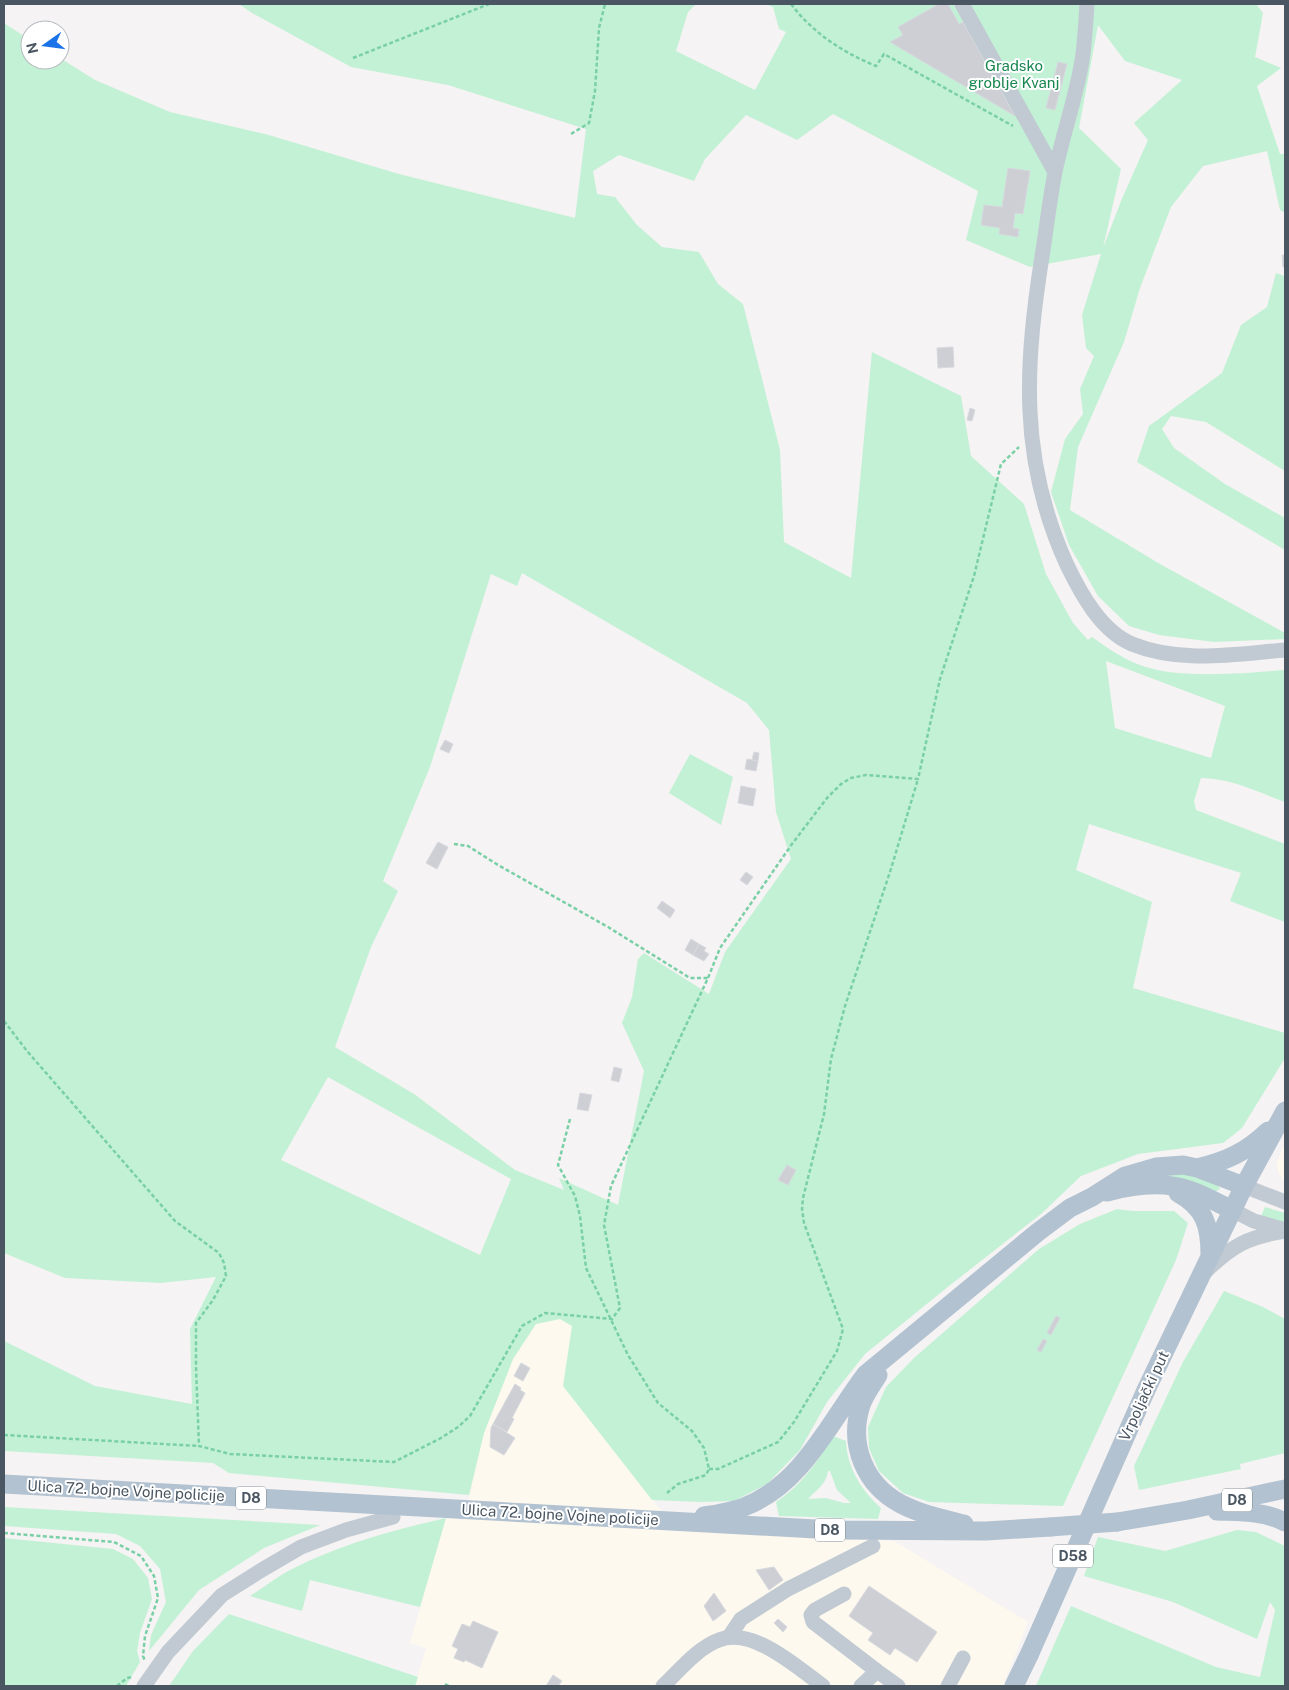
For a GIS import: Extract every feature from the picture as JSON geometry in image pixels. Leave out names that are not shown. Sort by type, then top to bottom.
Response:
[{"type":"main road","points":[[1197,1168],[1226,1160],[1245,1151],[1282,1116]]},
{"type":"main road","name":"Vrpoljački put","points":[[1014,1686],[1146,1390],[1232,1210],[1282,1116]]},
{"type":"main road","points":[[674,1522],[744,1507],[764,1498],[785,1482],[800,1467],[819,1442],[866,1374],[1038,1232],[1070,1208],[1092,1197],[1114,1181],[1138,1171],[1169,1165],[1197,1168],[1244,1186]]},
{"type":"main road","points":[[1092,1197],[1139,1186],[1166,1186],[1188,1190],[1232,1210]]},
{"type":"main road","points":[[1166,1186],[1187,1198],[1202,1213],[1210,1240],[1210,1257]]},
{"type":"main road","points":[[889,1356],[861,1406],[857,1426],[858,1447],[863,1466],[874,1483],[888,1497],[903,1505],[923,1513],[986,1531]]},
{"type":"main road","name":"Ulica 72. bojne Vojne policije","points":[[4,1484],[834,1530],[986,1531],[1117,1522],[1188,1510]]},
{"type":"main road","name":"D8","points":[[1188,1510],[1285,1489]]},
{"type":"main road","points":[[1188,1510],[1255,1513],[1285,1522]]},
{"type":"street","points":[[962,4],[1055,172]]},
{"type":"street","points":[[1088,4],[1083,55],[1055,172],[1038,283],[1032,342],[1028,399],[1036,473],[1043,502],[1059,547],[1074,581],[1094,611],[1111,630],[1131,643],[1156,651],[1184,656],[1213,656],[1285,650]]},
{"type":"street","points":[[1244,1186],[1285,1202]]},
{"type":"street","points":[[1232,1210],[1254,1221],[1285,1230]]},
{"type":"street","points":[[1201,1276],[1235,1246],[1260,1236],[1285,1230]]},
{"type":"street","points":[[148,1681],[168,1652],[222,1595],[260,1570],[301,1547],[346,1530],[393,1517]]},
{"type":"street","points":[[729,1637],[741,1619],[788,1589],[873,1546]]},
{"type":"street","points":[[844,1594],[815,1610],[811,1615],[813,1622],[898,1686]]},
{"type":"street","points":[[663,1686],[700,1652],[719,1639],[729,1637],[747,1639],[764,1646],[824,1686]]},
{"type":"street","points":[[948,1686],[963,1658]]},
{"type":"street","points":[[861,1686],[877,1672]]},
{"type":"path","points":[[353,58],[489,4]]},
{"type":"path","points":[[571,134],[589,122],[595,92],[599,28],[606,4]]},
{"type":"path","points":[[790,4],[802,19],[827,41],[854,57],[876,66],[884,54],[1035,138]]},
{"type":"path","points":[[709,1469],[718,1468],[778,1442],[794,1422],[837,1351],[843,1329],[804,1223],[802,1209],[803,1198],[824,1114],[832,1059],[845,1006],[890,872],[918,779],[940,679],[974,576],[1001,464],[1031,436]]},
{"type":"path","points":[[612,1319],[620,1308],[604,1225],[611,1186],[708,978],[720,948],[798,836],[827,798],[841,784],[851,778],[866,776],[918,779]]},
{"type":"path","points":[[454,844],[468,846],[608,927],[690,978],[708,978]]},
{"type":"path","points":[[4,1021],[33,1059],[175,1221],[218,1253],[224,1263],[226,1276],[213,1300],[196,1323],[199,1446]]},
{"type":"path","points":[[570,1119],[558,1165],[575,1196],[580,1216],[586,1268],[628,1355],[658,1403],[692,1431],[704,1448],[709,1469],[706,1475],[678,1484],[667,1493]]},
{"type":"path","points":[[4,1435],[199,1446],[230,1454],[394,1462],[442,1438],[470,1416],[522,1326],[545,1313],[612,1319]]},
{"type":"path","points":[[4,1533],[114,1542],[141,1556],[154,1576],[158,1598],[145,1636],[143,1650],[148,1681]]},
{"type":"path","points":[[445,1684],[449,1686]]},
{"type":"shaded area","points":[[1285,1143],[1285,1182],[1278,1172],[1277,1162]]},
{"type":"shaded area","points":[[560,1319],[573,1326],[563,1386],[676,1530],[894,1541],[1028,1622],[1003,1686],[415,1686],[426,1648],[410,1643],[446,1518],[464,1520],[484,1433],[513,1359],[536,1324]]},
{"type":"green space","name":"Gradsko groblje Kvanj","points":[[239,4],[696,4],[688,12],[676,51],[755,90],[786,32],[779,29],[773,7],[766,4],[1256,4],[1263,13],[1255,57],[1281,68],[1257,86],[1280,154],[1285,154],[1285,213],[1280,210],[1267,151],[1203,166],[1171,207],[1140,288],[1124,342],[1078,447],[1070,510],[1160,564],[1285,633],[1285,639],[1214,642],[1159,635],[1129,626],[1098,596],[1069,545],[1051,492],[1065,439],[1083,414],[1080,389],[1094,356],[1086,348],[1082,315],[1101,254],[1030,267],[966,240],[978,191],[833,114],[797,140],[746,115],[705,159],[694,181],[619,155],[593,171],[597,194],[615,197],[637,225],[662,247],[699,252],[718,284],[743,304],[780,450],[784,542],[851,578],[872,352],[961,396],[971,456],[1024,504],[1046,574],[1073,623],[1088,640],[1092,637],[1132,661],[1161,671],[1215,674],[1285,670],[1285,802],[1223,780],[1201,778],[1194,801],[1196,810],[1285,844],[1285,922],[1230,901],[1241,873],[1089,824],[1076,870],[1152,902],[1133,988],[1285,1033],[1285,1058],[1242,1128],[1223,1143],[1138,1154],[1081,1176],[1041,1214],[865,1354],[827,1402],[800,1450],[767,1484],[734,1501],[652,1500],[563,1386],[572,1326],[560,1319],[536,1324],[513,1359],[484,1433],[469,1495],[229,1473],[213,1463],[4,1451],[4,1341],[95,1386],[192,1404],[190,1329],[216,1277],[161,1283],[65,1278],[4,1253],[4,23],[20,33],[20,70],[70,70],[70,64],[95,80],[170,112],[269,135],[399,174],[575,218],[586,129],[448,85],[351,67]],"holes":[[[1098,25],[1125,61],[1182,80],[1134,123],[1148,140],[1103,248],[1121,169],[1079,128]],[[522,573],[747,703],[769,730],[776,812],[791,859],[725,952],[709,994],[644,953],[638,959],[632,997],[622,1023],[644,1071],[618,1205],[559,1178],[564,1190],[515,1170],[414,1094],[335,1047],[371,947],[398,891],[383,881],[430,767],[491,574],[517,586]],[[1106,661],[1225,706],[1211,758],[1115,728]],[[328,1077],[511,1179],[480,1255],[281,1160]]]},
{"type":"green space","points":[[1276,273],[1285,276],[1285,471],[1206,422],[1171,416],[1162,429],[1174,448],[1225,484],[1285,518],[1285,550],[1137,462],[1149,426],[1222,373],[1241,325],[1267,307]]},
{"type":"green space","points":[[690,754],[733,777],[721,825],[669,793]]},
{"type":"green space","points":[[1176,1171],[1217,1184],[1220,1189],[1215,1192],[1161,1177]]},
{"type":"green space","points":[[1265,1207],[1285,1213],[1285,1225],[1261,1216]]},
{"type":"green space","points":[[1117,1209],[1174,1211],[1188,1223],[1176,1260],[1063,1506],[929,1502],[903,1493],[879,1471],[869,1448],[868,1427],[886,1387],[914,1358],[1039,1249],[1080,1224]]},
{"type":"green space","points":[[1224,1291],[1263,1307],[1285,1319],[1285,1453],[1240,1464],[1241,1469],[1139,1490],[1134,1466],[1183,1362]]},
{"type":"green space","points":[[833,1436],[846,1441],[849,1460],[857,1478],[881,1508],[878,1519],[779,1516],[776,1502],[801,1481],[815,1464]],"holes":[[[828,1471],[830,1471],[837,1490],[851,1503],[826,1498],[808,1499],[823,1484]]]},
{"type":"green space","points":[[4,1507],[320,1525],[264,1548],[199,1590],[149,1651],[151,1635],[166,1602],[160,1569],[140,1546],[116,1534],[4,1526]]},
{"type":"green space","points":[[446,1518],[420,1607],[310,1580],[302,1611],[250,1596],[276,1578],[329,1552],[387,1533]]},
{"type":"green space","points":[[1237,1530],[1256,1532],[1285,1546],[1285,1686],[1036,1686],[1071,1606],[1216,1667],[1260,1677],[1275,1610],[1270,1602],[1257,1639],[1173,1602],[1084,1576],[1098,1537],[1165,1551]]},
{"type":"green space","points":[[4,1538],[113,1549],[133,1559],[148,1578],[152,1599],[140,1633],[137,1651],[140,1662],[126,1686],[4,1686]]},
{"type":"green space","points":[[229,1614],[418,1677],[415,1686],[169,1686],[193,1651]]},
{"type":"building","points":[[939,4],[948,4],[959,24],[963,22],[1015,116],[890,42],[903,35],[898,27]]},
{"type":"building","points":[[1058,62],[1067,64],[1055,110],[1046,108]]},
{"type":"building","points":[[1008,168],[1030,171],[1023,214],[1015,213],[1013,228],[1019,229],[1018,237],[999,234],[1000,228],[981,225],[984,205],[1002,207]]},
{"type":"building","points":[[1282,255],[1285,255],[1285,267],[1283,267]]},
{"type":"building","points":[[953,347],[954,367],[938,368],[937,348]]},
{"type":"building","points":[[970,408],[975,410],[972,421],[967,420]]},
{"type":"building","points":[[445,740],[453,744],[449,753],[440,749]]},
{"type":"building","points":[[754,752],[759,753],[758,761],[752,760]]},
{"type":"building","points":[[747,759],[758,761],[756,771],[745,769]]},
{"type":"building","points":[[741,786],[756,789],[753,806],[738,803]]},
{"type":"building","points":[[438,842],[448,847],[437,869],[426,863]]},
{"type":"building","points":[[746,872],[753,877],[747,885],[740,880]]},
{"type":"building","points":[[662,901],[675,910],[670,918],[657,908]]},
{"type":"building","points":[[691,939],[699,944],[693,955],[685,950]]},
{"type":"building","points":[[699,944],[706,948],[704,951],[709,954],[704,961],[693,955]]},
{"type":"building","points":[[614,1067],[622,1069],[619,1082],[611,1080]]},
{"type":"building","points":[[580,1093],[592,1095],[588,1111],[577,1109]]},
{"type":"building","points":[[787,1165],[796,1170],[788,1185],[778,1180]]},
{"type":"building","points":[[1056,1316],[1060,1318],[1051,1335],[1047,1333]]},
{"type":"building","points":[[1043,1339],[1047,1341],[1041,1352],[1037,1350]]},
{"type":"building","points":[[521,1363],[530,1368],[523,1381],[514,1376]]},
{"type":"building","points":[[515,1384],[525,1393],[507,1432],[493,1424]]},
{"type":"building","points":[[493,1424],[515,1438],[504,1455],[490,1447]]},
{"type":"building","points":[[774,1567],[783,1580],[769,1590],[756,1570]]},
{"type":"building","points":[[869,1586],[937,1632],[917,1662],[895,1648],[890,1655],[868,1640],[873,1633],[849,1616]]},
{"type":"building","points":[[714,1593],[726,1611],[713,1621],[704,1606]]},
{"type":"building","points":[[778,1619],[787,1627],[783,1632],[774,1623]]},
{"type":"building","points":[[473,1621],[498,1632],[482,1668],[465,1660],[464,1662],[454,1658],[458,1649],[452,1646],[462,1624],[470,1627]]},
{"type":"building","points":[[553,1675],[562,1681],[558,1686],[546,1686]]}]
